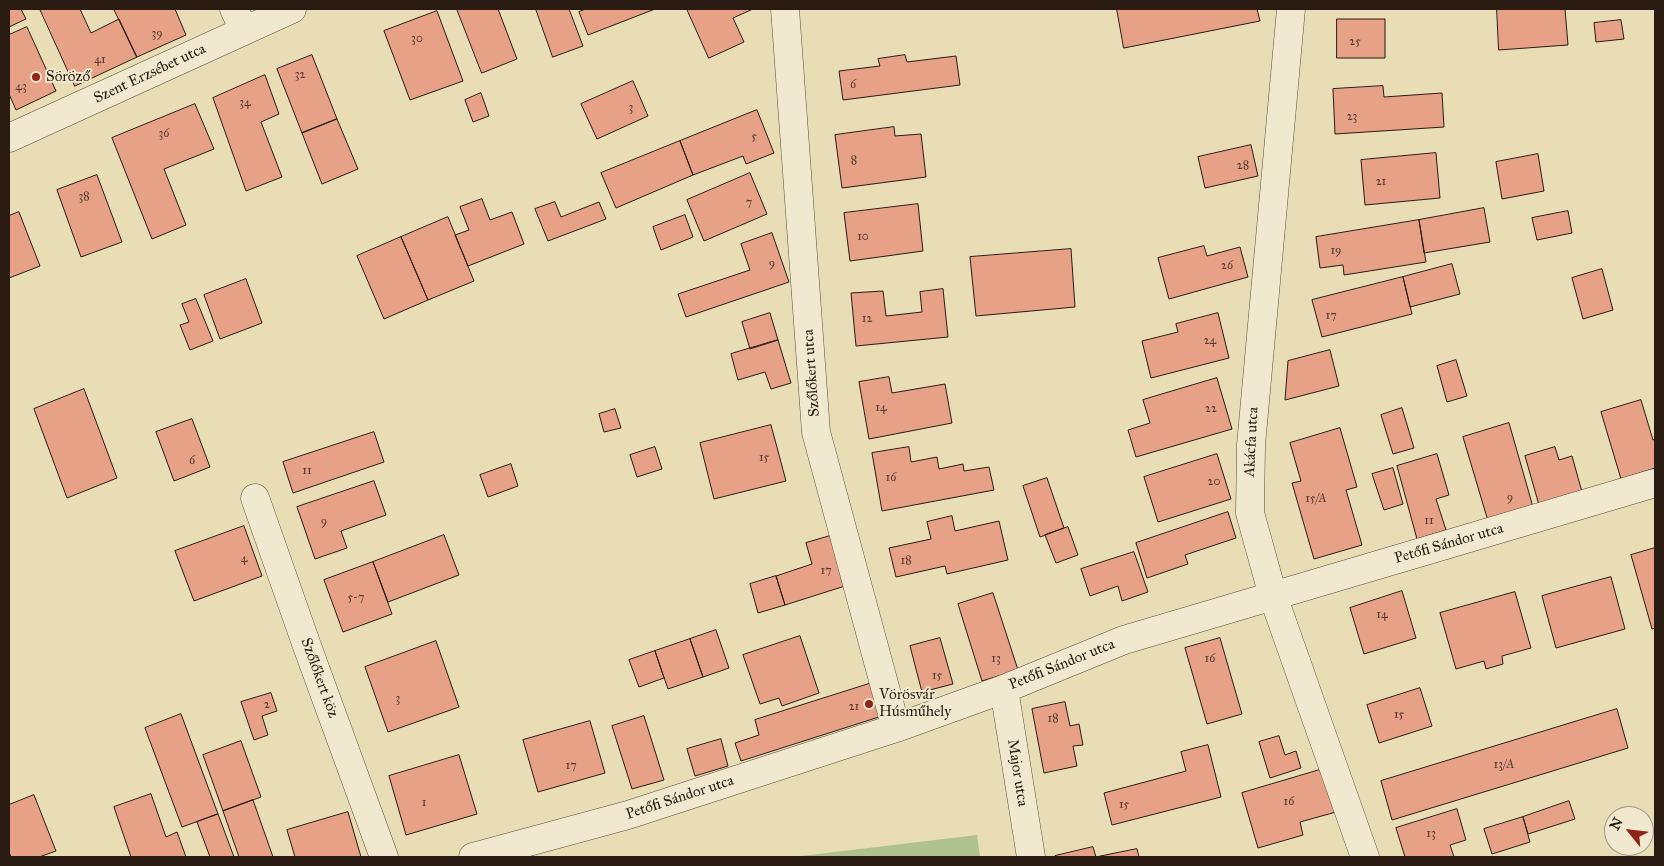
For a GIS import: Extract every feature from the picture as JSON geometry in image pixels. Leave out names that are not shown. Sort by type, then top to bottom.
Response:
[{"type":"street","name":"Szent Erzsébet utca","points":[[9,138],[239,20],[292,9]]},
{"type":"street","name":"Szőlőkert utca","points":[[785,9],[816,432],[896,728]]},
{"type":"street","name":"Akácfa utca","points":[[1291,9],[1250,445],[1250,513],[1273,596],[1365,857]]},
{"type":"street","name":"Petőfi Sándor utca","points":[[472,857],[628,815],[896,728],[1004,689],[1124,640],[1655,483]]},
{"type":"street","name":"Szőlőkert köz","points":[[255,498],[310,656],[384,857]]},
{"type":"street","name":"Major utca","points":[[1004,689],[1031,857]]},
{"type":"green space","points":[[977,835],[980,857],[793,857]]},
{"type":"building","points":[[9,9],[21,9],[26,19],[9,27]]},
{"type":"building","points":[[40,9],[80,9],[91,33],[119,19],[137,57],[75,86]]},
{"type":"building","points":[[114,9],[175,9],[186,35],[137,57]]},
{"type":"building","points":[[457,9],[498,9],[517,59],[482,73]]},
{"type":"building","points":[[536,9],[569,9],[583,46],[553,57]]},
{"type":"building","points":[[586,9],[655,9],[588,35],[579,12]]},
{"type":"building","points":[[687,9],[753,9],[733,18],[744,42],[709,58]]},
{"type":"building","points":[[1117,9],[1257,9],[1260,21],[1124,48]]},
{"type":"building","points":[[1497,9],[1565,9],[1568,45],[1499,50]]},
{"type":"building","points":[[437,11],[463,81],[410,100],[384,31]]},
{"type":"building","points":[[1337,19],[1385,19],[1385,58],[1337,58]]},
{"type":"building","points":[[1621,20],[1624,39],[1596,42],[1594,23]]},
{"type":"building","points":[[27,27],[56,91],[16,110],[9,94],[9,35]]},
{"type":"building","points":[[312,55],[337,119],[302,133],[277,69]]},
{"type":"building","points":[[905,55],[907,62],[956,56],[960,85],[843,100],[839,71],[880,66],[878,59]]},
{"type":"building","points":[[265,75],[279,114],[261,122],[282,177],[246,191],[213,98]]},
{"type":"building","points":[[633,81],[648,116],[597,139],[581,104]]},
{"type":"building","points":[[1383,86],[1384,97],[1442,93],[1444,127],[1335,134],[1333,89]]},
{"type":"building","points":[[481,93],[489,116],[473,122],[465,100]]},
{"type":"building","points":[[195,104],[214,149],[164,169],[186,225],[152,239],[112,138]]},
{"type":"building","points":[[757,110],[774,153],[746,164],[743,156],[693,175],[680,141]]},
{"type":"building","points":[[337,119],[358,169],[322,184],[302,133]]},
{"type":"building","points":[[894,127],[895,136],[921,134],[926,177],[842,188],[835,135]]},
{"type":"building","points":[[680,141],[693,175],[616,208],[601,173]]},
{"type":"building","points":[[1251,145],[1258,176],[1205,188],[1198,157]]},
{"type":"building","points":[[1436,153],[1440,198],[1365,205],[1361,160]]},
{"type":"building","points":[[1538,154],[1544,191],[1502,199],[1496,162]]},
{"type":"building","points":[[750,173],[767,214],[704,241],[687,200]]},
{"type":"building","points":[[97,175],[122,242],[81,257],[57,190]]},
{"type":"building","points":[[482,199],[490,220],[512,212],[524,244],[468,266],[455,235],[469,230],[460,207]]},
{"type":"building","points":[[555,202],[561,217],[599,202],[606,219],[548,241],[535,209]]},
{"type":"building","points":[[918,204],[923,251],[850,261],[844,213]]},
{"type":"building","points":[[1484,208],[1490,242],[1424,253],[1419,220]]},
{"type":"building","points":[[1568,211],[1572,233],[1537,240],[1532,218]]},
{"type":"building","points":[[19,212],[40,266],[9,278],[9,216]]},
{"type":"building","points":[[685,215],[693,237],[661,250],[653,227]]},
{"type":"building","points":[[448,217],[474,281],[428,300],[401,237]]},
{"type":"building","points":[[1419,220],[1426,262],[1344,275],[1343,265],[1320,268],[1316,237]]},
{"type":"building","points":[[772,233],[789,282],[686,317],[678,294],[750,270],[741,244]]},
{"type":"building","points":[[401,237],[428,300],[384,319],[357,256]]},
{"type":"building","points":[[1204,246],[1207,256],[1240,247],[1248,277],[1169,299],[1158,258]]},
{"type":"building","points":[[1071,249],[1075,307],[976,316],[970,257]]},
{"type":"building","points":[[1452,264],[1460,294],[1410,307],[1403,277]]},
{"type":"building","points":[[1602,269],[1613,310],[1583,319],[1572,278]]},
{"type":"building","points":[[1403,277],[1412,314],[1322,337],[1312,300]]},
{"type":"building","points":[[246,279],[262,323],[220,339],[204,295]]},
{"type":"building","points":[[943,289],[948,337],[856,346],[851,293],[883,291],[886,316],[922,312],[920,292]]},
{"type":"building","points":[[196,299],[213,341],[190,350],[180,325],[189,322],[182,304]]},
{"type":"building","points":[[770,313],[778,340],[750,349],[742,322]]},
{"type":"building","points":[[1218,313],[1229,358],[1151,378],[1142,341],[1178,332],[1176,324]]},
{"type":"building","points":[[778,340],[791,383],[771,389],[765,372],[738,380],[731,354]]},
{"type":"building","points":[[1330,350],[1339,386],[1285,400],[1288,361]]},
{"type":"building","points":[[1456,360],[1467,396],[1447,402],[1437,366]]},
{"type":"building","points":[[889,377],[892,393],[945,384],[952,423],[869,439],[859,382]]},
{"type":"building","points":[[1217,378],[1232,429],[1136,457],[1128,430],[1150,423],[1143,400]]},
{"type":"building","points":[[84,389],[117,478],[67,498],[34,409]]},
{"type":"building","points":[[1641,400],[1653,440],[1655,439],[1655,468],[1621,479],[1601,412]]},
{"type":"building","points":[[1402,408],[1414,448],[1393,454],[1381,415]]},
{"type":"building","points":[[615,409],[621,428],[604,432],[599,414]]},
{"type":"building","points":[[192,419],[210,467],[174,481],[156,432]]},
{"type":"building","points":[[1509,423],[1533,507],[1488,521],[1463,437]]},
{"type":"building","points":[[771,425],[786,481],[714,499],[700,443]]},
{"type":"building","points":[[1340,428],[1357,487],[1346,490],[1362,545],[1314,559],[1292,483],[1301,481],[1290,443]]},
{"type":"building","points":[[374,432],[384,462],[293,493],[283,462]]},
{"type":"building","points":[[655,447],[662,469],[637,477],[630,455]]},
{"type":"building","points":[[909,447],[911,462],[937,457],[939,469],[963,464],[964,471],[989,467],[994,490],[882,511],[872,453]]},
{"type":"building","points":[[1555,447],[1559,460],[1572,456],[1582,492],[1539,505],[1525,456]]},
{"type":"building","points":[[1217,454],[1231,499],[1158,522],[1144,477]]},
{"type":"building","points":[[1437,454],[1449,495],[1436,499],[1446,530],[1417,539],[1397,466]]},
{"type":"building","points":[[511,464],[518,486],[488,497],[480,475]]},
{"type":"building","points":[[1393,468],[1403,504],[1384,510],[1372,474]]},
{"type":"building","points":[[1047,478],[1064,528],[1040,537],[1023,486]]},
{"type":"building","points":[[374,481],[386,515],[341,531],[347,548],[315,559],[297,507]]},
{"type":"building","points":[[1228,512],[1236,538],[1185,555],[1188,564],[1147,578],[1136,543]]},
{"type":"building","points":[[952,516],[955,531],[999,521],[1008,560],[947,574],[945,566],[896,577],[889,548],[931,539],[927,522]]},
{"type":"building","points":[[244,526],[262,576],[194,601],[175,551]]},
{"type":"building","points":[[1068,527],[1078,555],[1056,563],[1045,535]]},
{"type":"building","points":[[444,535],[459,575],[388,602],[373,562]]},
{"type":"building","points":[[830,536],[845,586],[785,605],[776,576],[812,564],[806,543]]},
{"type":"building","points":[[1655,548],[1655,628],[1652,629],[1631,555]]},
{"type":"building","points":[[1134,552],[1148,592],[1122,601],[1118,586],[1090,596],[1081,569]]},
{"type":"building","points":[[373,562],[392,614],[343,632],[324,580]]},
{"type":"building","points":[[776,576],[785,605],[758,613],[750,584]]},
{"type":"building","points":[[1611,577],[1625,629],[1556,648],[1542,596]]},
{"type":"building","points":[[1402,591],[1416,638],[1364,654],[1350,608]]},
{"type":"building","points":[[1515,592],[1531,648],[1502,656],[1503,664],[1486,669],[1484,661],[1456,669],[1440,613]]},
{"type":"building","points":[[993,593],[1018,670],[982,681],[958,604]]},
{"type":"building","points":[[716,630],[729,668],[703,677],[690,639]]},
{"type":"building","points":[[800,636],[819,693],[782,706],[779,698],[760,704],[743,655]]},
{"type":"building","points":[[940,638],[953,684],[922,692],[910,646]]},
{"type":"building","points":[[1220,638],[1242,714],[1207,724],[1185,648]]},
{"type":"building","points":[[690,639],[703,677],[668,689],[655,651]]},
{"type":"building","points":[[436,641],[459,707],[388,732],[365,667]]},
{"type":"building","points":[[655,651],[664,678],[639,687],[629,660]]},
{"type":"building","points":[[872,683],[882,716],[741,761],[735,743],[759,735],[755,720]]},
{"type":"building","points":[[1420,688],[1432,726],[1379,743],[1367,705]]},
{"type":"building","points":[[271,693],[277,711],[262,716],[268,735],[254,740],[241,702]]},
{"type":"building","points":[[1065,702],[1070,726],[1079,724],[1083,745],[1073,746],[1077,766],[1044,773],[1032,709]]},
{"type":"building","points":[[1617,709],[1628,748],[1392,820],[1381,781]]},
{"type":"building","points":[[181,714],[218,814],[182,827],[145,728]]},
{"type":"building","points":[[644,716],[664,780],[632,789],[612,726]]},
{"type":"building","points":[[590,721],[605,773],[538,792],[523,740]]},
{"type":"building","points":[[1279,736],[1285,755],[1296,751],[1301,768],[1270,778],[1259,742]]},
{"type":"building","points":[[721,739],[728,766],[695,776],[687,749]]},
{"type":"building","points":[[241,741],[261,797],[223,811],[203,755]]},
{"type":"building","points":[[1208,745],[1221,797],[1112,825],[1104,793],[1186,771],[1181,752]]},
{"type":"building","points":[[459,755],[477,814],[406,835],[389,776]]},
{"type":"building","points":[[1323,769],[1336,812],[1300,822],[1303,835],[1258,848],[1242,793]]},
{"type":"building","points":[[151,794],[166,837],[177,832],[186,857],[131,857],[114,807]]},
{"type":"building","points":[[34,795],[56,851],[39,857],[11,857],[9,852],[9,805]]},
{"type":"building","points":[[253,800],[273,857],[239,857],[223,811]]},
{"type":"building","points":[[1569,801],[1575,819],[1528,834],[1523,817]]},
{"type":"building","points":[[1457,809],[1466,840],[1450,845],[1454,857],[1405,857],[1396,828]]},
{"type":"building","points":[[348,812],[361,857],[295,857],[287,830]]},
{"type":"building","points":[[218,814],[234,857],[210,857],[197,822]]},
{"type":"building","points":[[1523,817],[1530,842],[1492,854],[1484,829]]},
{"type":"building","points":[[1093,847],[1096,857],[1055,857],[1055,856]]},
{"type":"building","points":[[1137,849],[1139,857],[1096,857]]},
{"type":"place","name":"Söröző","points":[[36,77]]},
{"type":"place","name":"Vörösvár Húsműhely","points":[[869,704]]}]
